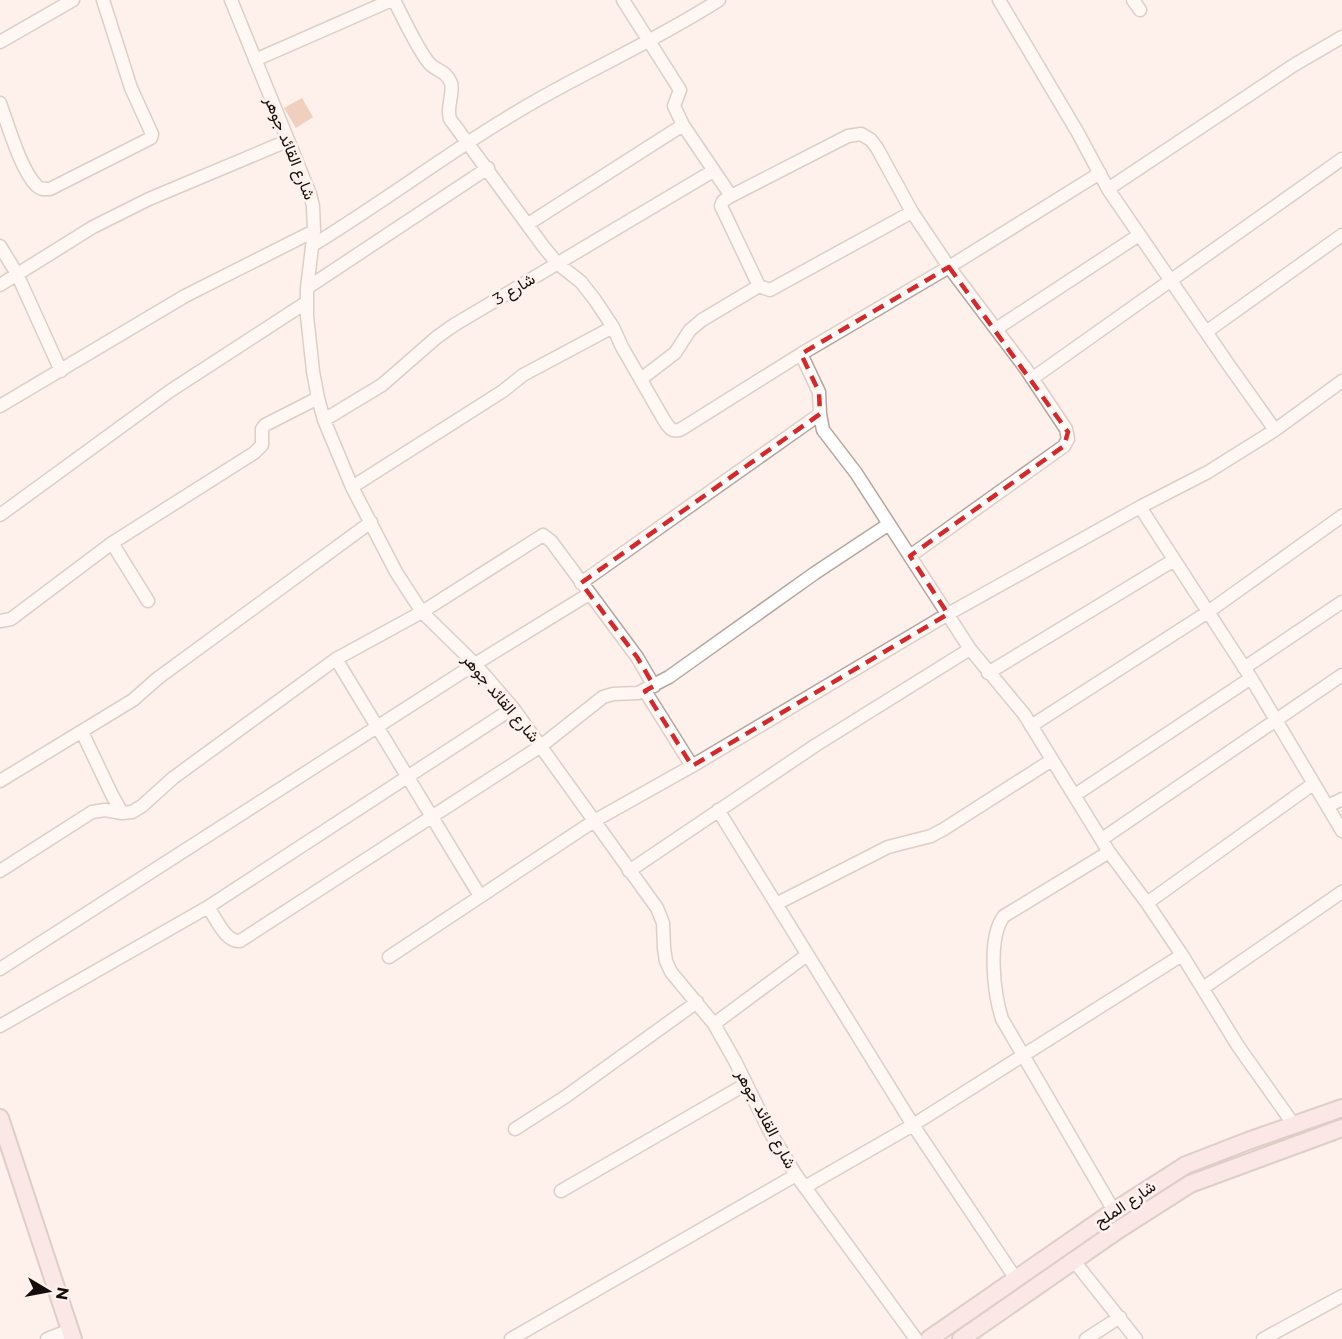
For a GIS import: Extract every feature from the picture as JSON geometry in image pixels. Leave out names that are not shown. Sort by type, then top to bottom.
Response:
[{"type":"street","points":[[0,42],[73,0]]},
{"type":"street","points":[[0,103],[24,165],[38,187],[42,189],[50,189],[151,138],[152,134],[131,88],[103,0]]},
{"type":"street","name":"شارع القائد جوهر","points":[[231,0],[313,206],[314,245],[307,288],[309,344],[318,399],[324,420],[352,487],[396,572],[422,612],[475,664],[513,708],[661,916],[666,960],[671,972],[714,1024],[770,1132],[796,1175],[916,1339]]},
{"type":"street","points":[[356,0],[361,13]]},
{"type":"street","points":[[255,60],[393,0],[428,63],[447,75],[452,94],[448,113],[450,119],[557,263],[581,282],[614,327],[622,347],[668,426],[678,431],[1100,173]]},
{"type":"street","points":[[623,0],[680,90],[674,106],[683,125],[731,196]]},
{"type":"street","points":[[314,245],[467,142],[541,98],[650,41],[719,0]]},
{"type":"street","points":[[999,0],[1108,189],[1275,430]]},
{"type":"street","points":[[1108,189],[1294,65],[1342,37]]},
{"type":"street","points":[[528,224],[683,125]]},
{"type":"street","points":[[910,556],[1067,442],[1066,429],[1033,378],[949,267],[912,212],[877,148],[867,136],[861,134],[848,136],[731,196],[723,201],[722,209],[759,286],[770,290],[912,212]]},
{"type":"street","points":[[0,285],[93,227],[139,204],[287,141]]},
{"type":"street","points":[[1033,378],[1342,159]]},
{"type":"street","points":[[307,288],[488,168]]},
{"type":"street","name":"شارع 3","points":[[324,420],[382,385],[453,325],[712,171]]},
{"type":"street","points":[[0,406],[186,296],[314,231]]},
{"type":"street","points":[[996,329],[1139,235]]},
{"type":"street","points":[[1206,332],[1342,235]]},
{"type":"street","points":[[0,246],[17,274],[61,371]]},
{"type":"street","points":[[641,379],[675,353],[690,330],[702,320],[759,286]]},
{"type":"street","points":[[0,515],[170,391],[307,302]]},
{"type":"street","points":[[352,487],[503,391],[523,375],[614,327]]},
{"type":"street","points":[[801,354],[819,392],[823,430],[855,473],[970,649],[988,673],[1009,694],[1031,726],[1109,852],[1147,903],[1238,1046],[1294,1125]]},
{"type":"street","points":[[389,957],[594,821],[692,766],[948,614],[1140,507],[1208,472],[1275,430],[1342,381]]},
{"type":"street","points":[[0,621],[11,619],[112,543],[254,453],[262,445],[262,429],[265,425],[318,399]]},
{"type":"street","points":[[581,583],[820,414]]},
{"type":"street","points":[[1140,507],[1248,673],[1342,831]]},
{"type":"street","points":[[1031,726],[1208,612],[1342,516]]},
{"type":"street","points":[[0,781],[133,700],[158,678],[371,522]]},
{"type":"street","points":[[208,907],[229,938],[240,941],[541,746],[603,697],[613,694],[638,693],[669,677],[795,587],[889,524]]},
{"type":"street","points":[[0,871],[92,812],[105,810],[132,812],[142,806],[173,778],[336,659],[422,612],[543,536],[551,541],[637,657],[650,688],[692,766]]},
{"type":"street","points":[[112,543],[148,601]]},
{"type":"street","points":[[988,673],[1174,560]]},
{"type":"street","points":[[0,969],[475,664],[589,594]]},
{"type":"street","points":[[1075,795],[1248,673],[1342,602]]},
{"type":"street","points":[[629,871],[826,738],[970,649]]},
{"type":"street","points":[[336,659],[480,896]]},
{"type":"street","points":[[1102,839],[1342,675]]},
{"type":"street","points":[[0,1026],[208,907],[513,708]]},
{"type":"street","points":[[82,732],[122,813]]},
{"type":"street","points":[[776,904],[888,848],[931,836],[1052,760]]},
{"type":"street","points":[[1147,903],[1313,784]]},
{"type":"street","points":[[1328,806],[1342,799]]},
{"type":"street","points":[[718,810],[913,1125],[1016,1279]]},
{"type":"street","points":[[1109,852],[1009,912],[999,922],[996,930],[994,988],[1002,1019],[1114,1211]]},
{"type":"street","points":[[1203,988],[1342,892]]},
{"type":"street","points":[[714,1024],[807,955]]},
{"type":"street","points":[[805,1187],[913,1125],[1182,955]]},
{"type":"street","points":[[515,1129],[565,1097],[697,1002]]},
{"type":"street","points":[[561,1191],[746,1084]]},
{"type":"street","name":"شارع الملح","points":[[929,1339],[1114,1211],[1186,1165],[1342,1108]]},
{"type":"street","points":[[0,1118],[71,1334],[47,1339]]},
{"type":"street","name":"شارع الملح","points":[[961,1339],[1167,1197],[1190,1184],[1342,1128]]},
{"type":"street","points":[[511,1339],[796,1175]]},
{"type":"street","points":[[1074,1261],[1136,1339]]},
{"type":"street","points":[[1263,1339],[1342,1296]]},
{"type":"street","points":[[1086,1339],[1120,1317]]},
{"type":"highlighted area","points":[[949,267],[1068,432],[1064,446],[910,556],[948,614],[692,766],[645,691],[654,686],[637,657],[581,583],[820,414],[819,392],[801,354]]},
{"type":"building","points":[[302,98],[313,117],[296,128],[284,108]]}]
